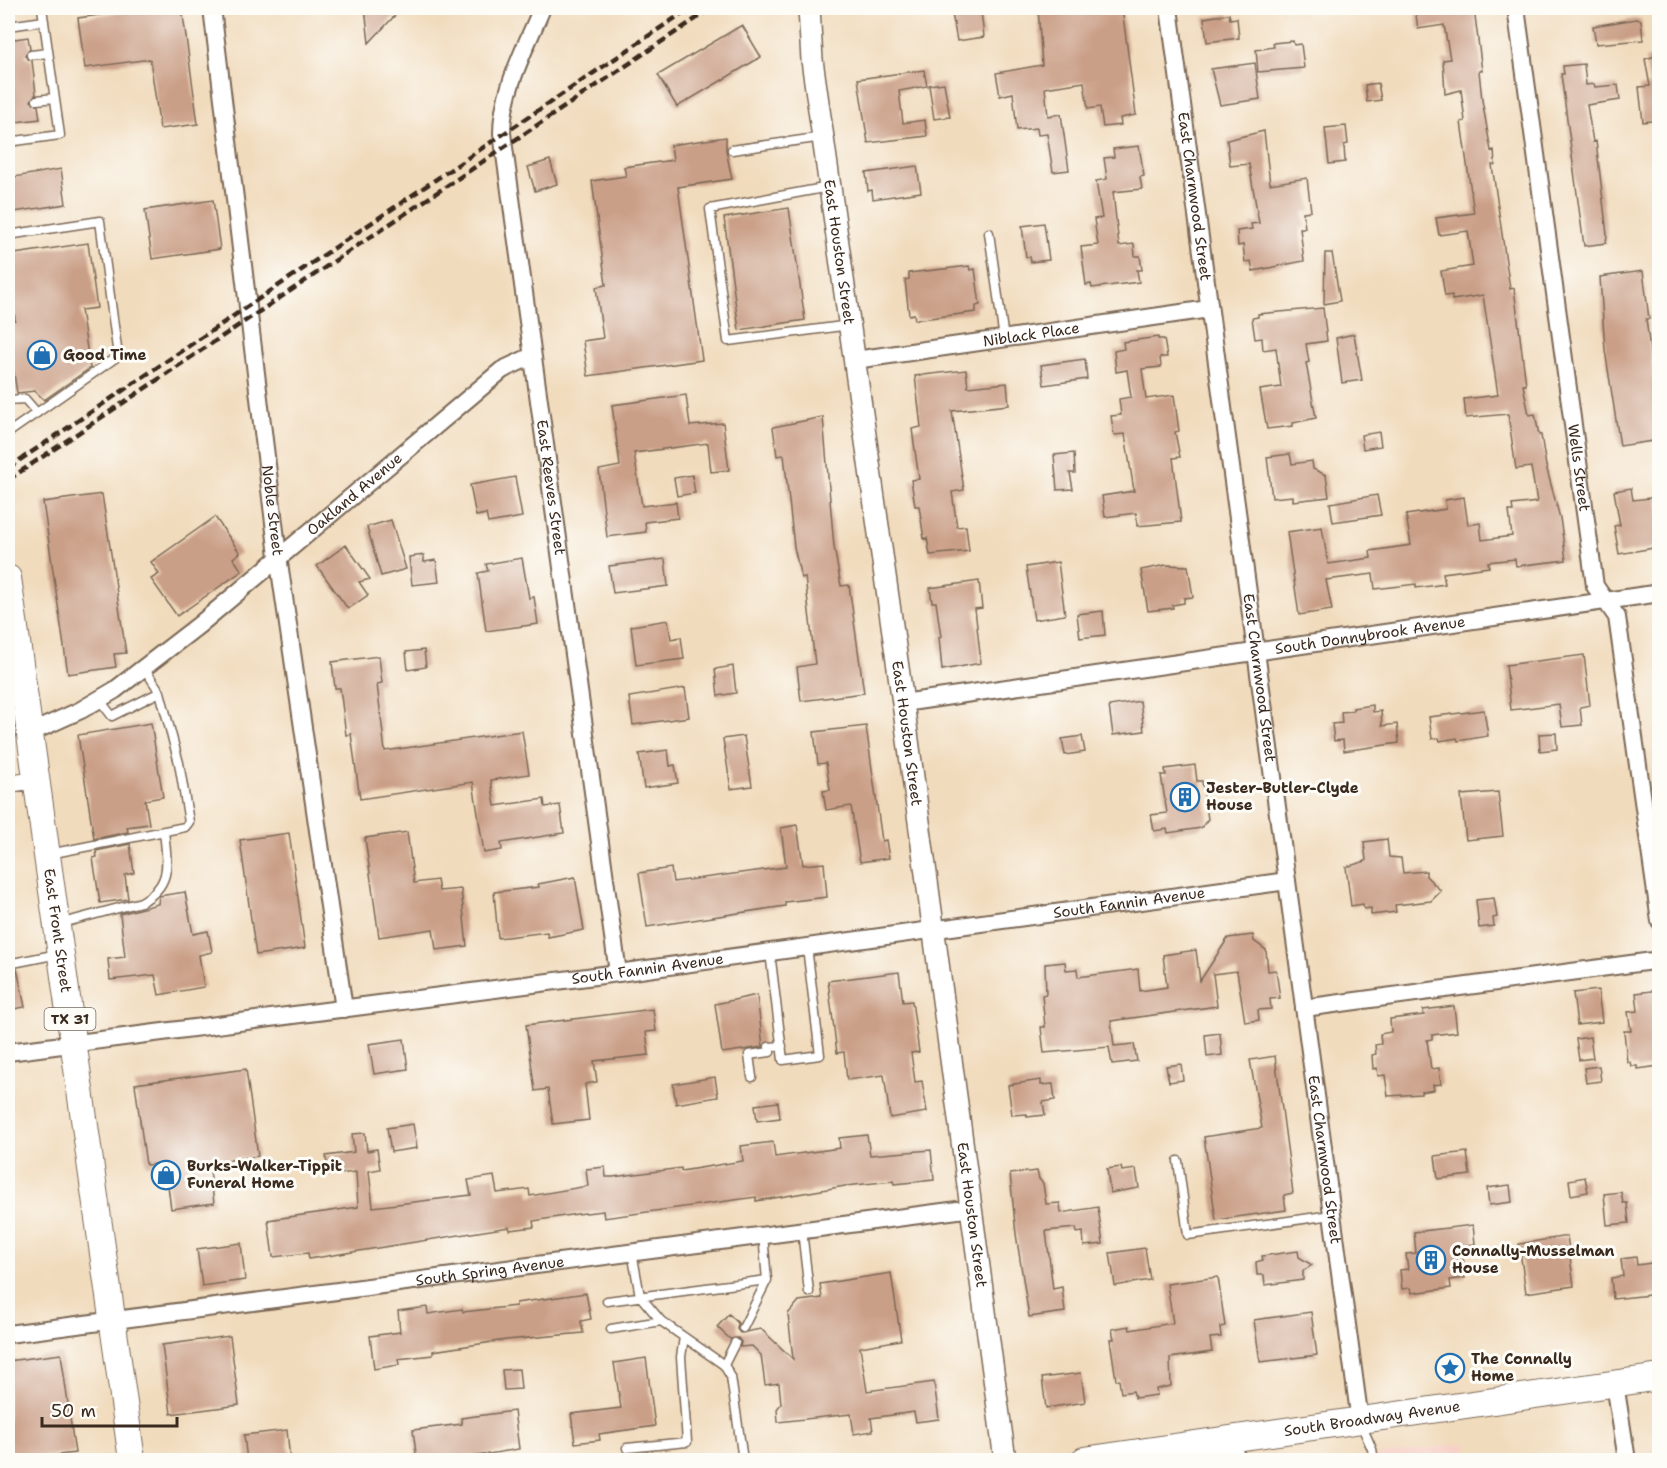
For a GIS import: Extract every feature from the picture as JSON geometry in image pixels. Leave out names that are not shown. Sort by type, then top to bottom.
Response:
[{"type":"main road","name":"East Front Street","points":[[8,586],[132,1461]]},
{"type":"main road","name":"South Broadway Avenue","points":[[1084,1461],[1234,1450],[1360,1421],[1659,1377]]},
{"type":"street","name":"Noble Street","points":[[212,8],[278,556],[344,1009]]},
{"type":"street","name":"East Reeves Street","points":[[542,8],[512,81],[502,118],[503,147],[618,973]]},
{"type":"street","name":"East Houston Street","points":[[809,8],[812,60],[973,1208],[1005,1461]]},
{"type":"street","name":"East Charnwood Street","points":[[1169,8],[1360,1421]]},
{"type":"street","name":"Wells Street","points":[[1515,8],[1595,586],[1617,617],[1659,921]]},
{"type":"street","name":"Niblack Place","points":[[855,360],[1209,309]]},
{"type":"street","name":"Oakland Avenue","points":[[30,733],[99,699],[144,668],[199,625],[278,556],[502,370],[532,356]]},
{"type":"street","name":"South Donnybrook Avenue","points":[[903,703],[1659,592]]},
{"type":"street","points":[[8,784],[37,780]]},
{"type":"street","name":"South Fannin Avenue","points":[[8,1052],[618,973],[1287,881]]},
{"type":"street","points":[[1304,1008],[1659,960]]},
{"type":"street","name":"South Spring Avenue","points":[[8,1334],[973,1208]]},
{"type":"street","points":[[1616,1384],[1627,1461]]},
{"type":"lane","points":[[8,142],[60,135],[42,8]]},
{"type":"lane","points":[[8,26],[44,21]]},
{"type":"lane","points":[[31,55],[48,53]]},
{"type":"lane","points":[[37,100],[54,98]]},
{"type":"lane","points":[[732,150],[823,137]]},
{"type":"lane","points":[[830,187],[710,209],[728,341],[850,325]]},
{"type":"lane","points":[[8,236],[100,221],[118,356],[8,434]]},
{"type":"lane","points":[[989,233],[1004,339]]},
{"type":"lane","points":[[8,400],[25,399],[37,413]]},
{"type":"lane","points":[[47,855],[185,827],[189,822],[179,763],[160,692],[144,668]]},
{"type":"lane","points":[[99,699],[112,716],[160,692]]},
{"type":"lane","points":[[57,924],[141,902],[150,897],[160,887],[168,870],[164,831]]},
{"type":"lane","points":[[770,951],[783,1060],[820,1055],[807,947]]},
{"type":"lane","points":[[8,964],[61,953]]},
{"type":"lane","points":[[752,1077],[749,1055],[770,1052],[769,1047],[782,1046]]},
{"type":"lane","points":[[1178,1161],[1188,1235],[1332,1215]]},
{"type":"lane","points":[[802,1230],[809,1292]]},
{"type":"lane","points":[[743,1328],[767,1280],[763,1235]]},
{"type":"lane","points":[[632,1252],[640,1296],[661,1321],[724,1365],[731,1377],[743,1461]]},
{"type":"lane","points":[[607,1301],[767,1280]]},
{"type":"lane","points":[[611,1329],[661,1321]]},
{"type":"lane","points":[[627,1448],[687,1442],[681,1357],[684,1337]]},
{"type":"lane","points":[[724,1365],[735,1343]]},
{"type":"lane","points":[[1360,1421],[1372,1449],[1374,1461]]},
{"type":"shaded area","points":[[1466,1443],[1468,1460],[1343,1460]]},
{"type":"building","points":[[149,8],[182,8],[198,124],[160,129],[150,59],[85,68],[78,18]]},
{"type":"building","points":[[365,8],[402,8],[369,43]]},
{"type":"building","points":[[951,8],[976,8],[977,12],[981,11],[984,37],[957,41]]},
{"type":"building","points":[[1038,8],[1122,8],[1136,115],[1120,118],[1121,125],[1103,127],[1100,107],[1088,109],[1084,82],[1045,88],[1048,116],[1061,114],[1069,170],[1053,172],[1047,134],[1038,135],[1037,128],[1017,130],[1013,93],[1000,96],[996,73],[1042,65]]},
{"type":"building","points":[[1415,8],[1474,8],[1482,71],[1479,71],[1482,100],[1491,151],[1494,150],[1495,165],[1492,165],[1510,289],[1514,288],[1526,385],[1523,385],[1529,415],[1535,414],[1539,435],[1541,435],[1546,466],[1560,518],[1566,560],[1516,566],[1515,559],[1488,562],[1489,567],[1443,573],[1445,584],[1416,588],[1416,584],[1375,589],[1373,574],[1326,580],[1332,610],[1299,615],[1287,532],[1322,527],[1328,564],[1371,558],[1370,551],[1411,545],[1406,515],[1446,509],[1445,500],[1464,497],[1468,525],[1480,523],[1482,540],[1512,536],[1509,511],[1513,511],[1512,505],[1537,502],[1531,467],[1516,469],[1508,414],[1466,418],[1464,399],[1498,395],[1483,295],[1452,300],[1452,295],[1445,296],[1441,271],[1473,266],[1468,231],[1439,235],[1436,218],[1474,213],[1461,122],[1465,121],[1461,90],[1445,94],[1443,60],[1450,59],[1444,25],[1418,29]]},
{"type":"building","points":[[1229,14],[1230,19],[1237,18],[1239,38],[1207,42],[1204,18]]},
{"type":"building","points":[[1641,20],[1643,40],[1596,44],[1593,26]]},
{"type":"building","points":[[742,25],[761,57],[677,107],[658,75]]},
{"type":"building","points":[[28,37],[30,49],[25,56],[32,61],[36,94],[31,101],[38,106],[40,119],[8,123],[8,40]]},
{"type":"building","points":[[1293,41],[1294,45],[1301,44],[1304,68],[1258,72],[1256,50],[1274,47],[1273,43]]},
{"type":"building","points":[[1659,55],[1659,120],[1643,122],[1639,87],[1650,86],[1645,59]]},
{"type":"building","points":[[1255,63],[1260,99],[1220,105],[1211,69]]},
{"type":"building","points":[[1584,64],[1586,85],[1594,84],[1595,87],[1618,85],[1620,100],[1587,105],[1593,142],[1596,141],[1607,235],[1606,243],[1584,246],[1561,74],[1564,74],[1563,66]]},
{"type":"building","points":[[924,70],[927,86],[899,91],[903,123],[925,120],[927,136],[868,143],[858,79]]},
{"type":"building","points":[[944,83],[950,117],[934,119],[929,85]]},
{"type":"building","points":[[1378,83],[1381,100],[1367,102],[1365,85]]},
{"type":"building","points":[[1346,126],[1348,144],[1344,145],[1345,162],[1329,164],[1325,128]]},
{"type":"building","points":[[1264,131],[1270,184],[1307,178],[1311,211],[1303,212],[1305,228],[1300,228],[1304,261],[1253,271],[1251,261],[1245,262],[1243,245],[1238,246],[1237,231],[1252,229],[1251,224],[1259,223],[1249,164],[1230,166],[1227,140]]},
{"type":"building","points":[[726,137],[726,150],[732,179],[678,187],[702,360],[588,376],[583,341],[603,338],[596,287],[606,285],[592,181],[626,176],[624,167],[673,160],[671,145]]},
{"type":"building","points":[[1139,146],[1144,176],[1140,177],[1142,189],[1113,192],[1119,246],[1134,244],[1135,256],[1140,256],[1142,270],[1137,270],[1139,282],[1092,288],[1091,284],[1086,285],[1081,247],[1098,245],[1094,219],[1102,218],[1096,181],[1107,179],[1104,158],[1114,157],[1113,149]]},
{"type":"building","points":[[550,160],[557,184],[535,191],[528,167]]},
{"type":"building","points":[[917,166],[921,192],[873,199],[872,190],[868,191],[866,173]]},
{"type":"building","points":[[61,169],[66,204],[14,212],[8,178]]},
{"type":"building","points":[[213,200],[220,249],[152,259],[145,210]]},
{"type":"building","points":[[789,208],[805,320],[739,330],[724,218]]},
{"type":"building","points":[[1044,223],[1049,260],[1031,262],[1030,257],[1026,257],[1022,226]]},
{"type":"building","points":[[88,243],[97,308],[81,310],[90,368],[44,400],[35,391],[17,393],[8,335],[8,321],[15,320],[8,255]]},
{"type":"building","points":[[1325,253],[1332,253],[1340,301],[1324,304]]},
{"type":"building","points":[[969,266],[970,270],[975,269],[980,305],[976,306],[976,312],[915,320],[914,314],[909,315],[905,280],[909,279],[909,273]]},
{"type":"building","points":[[1643,271],[1649,319],[1646,319],[1659,417],[1659,440],[1620,446],[1605,350],[1600,277]]},
{"type":"building","points":[[1323,308],[1327,341],[1306,344],[1309,362],[1306,363],[1316,418],[1293,423],[1293,426],[1267,429],[1260,390],[1281,387],[1276,348],[1263,350],[1262,338],[1255,339],[1252,318],[1258,317],[1258,314]]},
{"type":"building","points":[[1354,334],[1362,380],[1342,383],[1336,338]]},
{"type":"building","points":[[1158,337],[1158,339],[1164,339],[1167,357],[1160,357],[1161,367],[1142,369],[1146,399],[1174,395],[1179,431],[1175,432],[1180,457],[1173,458],[1181,522],[1137,526],[1136,513],[1105,517],[1102,496],[1134,491],[1125,434],[1114,435],[1111,416],[1121,415],[1119,399],[1131,397],[1127,370],[1116,372],[1114,351],[1124,349],[1123,342]]},
{"type":"building","points":[[1085,359],[1087,379],[1044,385],[1041,365]]},
{"type":"building","points":[[966,370],[968,387],[1007,383],[1009,405],[952,411],[964,490],[952,492],[957,527],[966,526],[969,551],[930,555],[927,538],[924,539],[919,506],[915,506],[911,480],[919,479],[912,429],[921,427],[915,376]]},
{"type":"building","points":[[686,395],[690,426],[723,423],[729,470],[711,472],[708,443],[634,453],[642,506],[676,502],[678,518],[645,522],[646,532],[607,537],[599,470],[620,466],[612,405]]},
{"type":"building","points":[[823,417],[834,547],[841,586],[849,585],[864,693],[801,701],[797,667],[815,664],[805,577],[801,578],[794,547],[784,455],[777,456],[773,427]]},
{"type":"building","points":[[1379,432],[1381,446],[1363,449],[1361,435]]},
{"type":"building","points":[[1074,453],[1075,473],[1070,473],[1073,489],[1057,490],[1054,455]]},
{"type":"building","points":[[1290,454],[1292,464],[1312,461],[1313,469],[1326,475],[1329,497],[1293,501],[1293,496],[1272,498],[1267,457]]},
{"type":"building","points":[[692,475],[695,493],[677,496],[674,478]]},
{"type":"building","points":[[515,477],[522,517],[488,523],[486,514],[476,516],[470,485]]},
{"type":"building","points":[[1631,488],[1633,500],[1659,497],[1659,547],[1619,554],[1614,526],[1620,525],[1614,491]]},
{"type":"building","points":[[102,494],[126,653],[114,654],[116,667],[68,674],[43,502]]},
{"type":"building","points":[[1377,495],[1381,515],[1333,522],[1330,503]]},
{"type":"building","points":[[215,517],[240,553],[233,558],[242,571],[177,616],[151,579],[159,574],[151,562]]},
{"type":"building","points":[[391,520],[406,569],[381,576],[367,527]]},
{"type":"building","points":[[346,545],[370,579],[359,582],[368,595],[348,609],[317,566]]},
{"type":"building","points":[[424,555],[424,562],[436,560],[439,582],[412,585],[409,557]]},
{"type":"building","points":[[522,558],[529,598],[534,597],[538,624],[486,631],[478,573],[488,571],[486,564]]},
{"type":"building","points":[[665,559],[668,586],[613,593],[609,566]]},
{"type":"building","points":[[1058,562],[1065,615],[1034,620],[1026,567]]},
{"type":"building","points":[[1166,565],[1188,566],[1193,597],[1184,598],[1184,603],[1172,605],[1173,608],[1148,611],[1141,570]]},
{"type":"building","points":[[979,581],[982,608],[975,609],[981,663],[942,670],[939,637],[941,637],[936,602],[932,602],[930,588]]},
{"type":"building","points":[[1103,611],[1105,635],[1080,638],[1077,614]]},
{"type":"building","points":[[668,620],[671,639],[681,637],[684,659],[636,665],[631,626]]},
{"type":"building","points":[[424,650],[426,667],[408,670],[406,652]]},
{"type":"building","points":[[1584,655],[1590,705],[1580,707],[1582,725],[1562,727],[1559,704],[1511,710],[1506,665]]},
{"type":"building","points":[[379,656],[382,683],[377,684],[385,751],[522,731],[529,774],[491,780],[495,806],[544,799],[545,807],[560,805],[564,833],[501,843],[502,850],[484,853],[473,782],[360,799],[351,734],[346,735],[340,688],[335,688],[332,662]]},
{"type":"building","points":[[733,666],[736,693],[718,696],[715,669]]},
{"type":"building","points":[[685,688],[689,717],[633,725],[629,697]]},
{"type":"building","points":[[1140,701],[1144,731],[1113,735],[1109,706]]},
{"type":"building","points":[[1373,705],[1373,712],[1381,711],[1382,726],[1397,724],[1399,743],[1344,751],[1343,740],[1334,741],[1332,724],[1342,723],[1341,712]]},
{"type":"building","points":[[1484,710],[1488,736],[1458,741],[1457,738],[1440,741],[1439,738],[1432,739],[1429,717]]},
{"type":"building","points":[[151,723],[163,797],[145,800],[149,824],[127,827],[128,832],[94,839],[78,735]]},
{"type":"building","points":[[866,726],[882,841],[886,840],[889,858],[860,862],[851,806],[826,810],[823,791],[830,790],[826,763],[818,764],[814,732]]},
{"type":"building","points":[[1556,733],[1557,749],[1540,751],[1539,734]]},
{"type":"building","points":[[744,736],[752,786],[731,789],[723,739]]},
{"type":"building","points":[[1082,736],[1085,752],[1065,755],[1062,739]]},
{"type":"building","points":[[668,750],[670,766],[675,765],[678,783],[644,788],[639,754]]},
{"type":"building","name":"Jester-Butler-Clyde House","points":[[1195,765],[1197,781],[1202,781],[1208,819],[1201,828],[1168,833],[1167,829],[1154,831],[1151,815],[1167,813],[1161,775],[1166,775],[1165,769]]},
{"type":"building","points":[[1498,792],[1503,836],[1466,840],[1461,795]]},
{"type":"building","points":[[797,825],[803,865],[824,863],[827,897],[785,902],[785,906],[647,927],[639,873],[671,868],[673,882],[786,867],[781,828]]},
{"type":"building","points":[[407,832],[414,883],[437,880],[439,891],[461,889],[467,946],[436,950],[433,929],[379,937],[365,838]]},
{"type":"building","points":[[289,833],[305,948],[256,955],[240,840]]},
{"type":"building","points":[[1387,839],[1389,857],[1401,858],[1403,873],[1426,871],[1426,876],[1441,891],[1431,901],[1395,905],[1396,912],[1371,915],[1371,908],[1364,909],[1363,904],[1351,906],[1346,867],[1366,861],[1364,842]]},
{"type":"building","points":[[130,844],[134,873],[125,875],[128,899],[100,903],[93,858],[97,857],[96,851]]},
{"type":"building","points":[[575,877],[584,930],[548,937],[547,932],[498,938],[494,892],[539,887],[538,884]]},
{"type":"building","points":[[185,892],[193,934],[208,931],[212,952],[199,955],[204,987],[159,995],[155,975],[110,980],[108,959],[125,957],[120,914],[158,904],[159,896]]},
{"type":"building","points":[[1494,898],[1497,917],[1493,918],[1494,926],[1479,928],[1476,900]]},
{"type":"building","points":[[1253,935],[1254,941],[1266,950],[1268,971],[1276,970],[1280,998],[1270,999],[1271,1009],[1258,1010],[1259,1020],[1245,1022],[1237,971],[1213,974],[1217,1006],[1111,1021],[1114,1046],[1134,1044],[1137,1061],[1112,1064],[1109,1047],[1044,1053],[1041,1027],[1045,1027],[1042,995],[1046,994],[1045,964],[1065,962],[1066,970],[1077,969],[1078,977],[1138,969],[1140,991],[1167,987],[1163,955],[1196,950],[1200,981],[1228,938]]},
{"type":"building","points":[[17,969],[25,1007],[8,1010],[8,970]]},
{"type":"building","points":[[899,972],[903,1002],[912,1001],[919,1052],[911,1053],[915,1082],[922,1081],[927,1112],[890,1118],[884,1075],[847,1080],[844,1052],[837,1053],[828,981]]},
{"type":"building","points":[[1598,990],[1602,1022],[1577,1025],[1573,993]]},
{"type":"building","points":[[1659,990],[1659,1066],[1638,1069],[1637,1066],[1631,1066],[1630,1062],[1627,1062],[1624,1031],[1631,1031],[1628,1012],[1638,1011],[1636,993]]},
{"type":"building","points":[[757,995],[763,1047],[722,1053],[715,1004]]},
{"type":"building","points":[[1454,1006],[1457,1032],[1432,1035],[1432,1039],[1427,1040],[1431,1069],[1439,1068],[1441,1084],[1433,1085],[1434,1090],[1421,1092],[1421,1094],[1388,1096],[1385,1075],[1378,1076],[1377,1068],[1373,1069],[1372,1055],[1376,1054],[1375,1045],[1381,1044],[1380,1034],[1391,1032],[1390,1019],[1424,1015],[1423,1010]]},
{"type":"building","points":[[653,1009],[656,1031],[646,1032],[649,1055],[594,1061],[597,1082],[585,1084],[589,1120],[553,1124],[548,1089],[535,1091],[526,1025]]},
{"type":"building","points":[[1220,1033],[1222,1055],[1207,1057],[1205,1035]]},
{"type":"building","points":[[1590,1037],[1593,1058],[1579,1060],[1576,1039]]},
{"type":"building","points":[[404,1039],[408,1069],[374,1074],[369,1044]]},
{"type":"building","points":[[1275,1056],[1293,1193],[1284,1195],[1286,1210],[1216,1220],[1204,1137],[1262,1128],[1250,1060]]},
{"type":"building","points":[[1181,1064],[1183,1080],[1169,1082],[1166,1066]]},
{"type":"building","points":[[1599,1066],[1601,1081],[1586,1083],[1584,1068]]},
{"type":"building","points":[[246,1069],[258,1156],[209,1163],[214,1203],[171,1209],[165,1163],[146,1165],[135,1084]]},
{"type":"building","points":[[715,1077],[718,1097],[676,1104],[673,1084]]},
{"type":"building","points":[[1041,1080],[1041,1085],[1053,1084],[1055,1100],[1043,1102],[1045,1115],[1027,1117],[1027,1114],[1012,1115],[1008,1085]]},
{"type":"building","points":[[778,1102],[780,1118],[757,1121],[755,1105]]},
{"type":"building","points":[[413,1124],[417,1148],[391,1152],[387,1128]]},
{"type":"building","points":[[365,1133],[367,1151],[377,1149],[380,1169],[369,1171],[373,1207],[471,1195],[468,1180],[494,1176],[497,1193],[529,1189],[530,1196],[588,1186],[586,1169],[605,1167],[606,1177],[681,1168],[681,1171],[743,1161],[741,1146],[773,1142],[775,1157],[840,1148],[839,1138],[867,1135],[870,1155],[931,1150],[934,1180],[845,1186],[756,1201],[756,1197],[604,1218],[603,1211],[577,1214],[533,1221],[534,1227],[510,1230],[509,1227],[309,1259],[308,1253],[273,1257],[268,1220],[358,1207],[356,1172],[328,1175],[326,1156],[354,1152],[352,1134]]},
{"type":"building","points":[[1467,1152],[1470,1175],[1438,1179],[1435,1156]]},
{"type":"building","points":[[1121,1167],[1122,1171],[1136,1169],[1139,1188],[1110,1193],[1107,1169]]},
{"type":"building","points":[[1037,1171],[1043,1183],[1046,1204],[1060,1203],[1061,1213],[1098,1207],[1103,1244],[1084,1246],[1083,1232],[1077,1233],[1076,1228],[1046,1231],[1053,1289],[1062,1287],[1065,1312],[1029,1317],[1016,1234],[1010,1174]]},
{"type":"building","points":[[1585,1177],[1588,1192],[1571,1195],[1569,1180]]},
{"type":"building","points":[[1510,1185],[1512,1202],[1489,1205],[1487,1188]]},
{"type":"building","points":[[1621,1192],[1623,1203],[1627,1203],[1629,1223],[1607,1225],[1604,1194]]},
{"type":"building","name":"Connally-Musselman House","points":[[1473,1225],[1475,1244],[1462,1246],[1465,1278],[1450,1280],[1451,1288],[1412,1293],[1411,1288],[1402,1289],[1400,1270],[1408,1269],[1406,1254],[1416,1253],[1414,1232]]},
{"type":"building","points":[[1567,1236],[1574,1286],[1526,1293],[1519,1244]]},
{"type":"building","points":[[241,1243],[245,1280],[202,1286],[197,1249]]},
{"type":"building","points":[[1145,1248],[1150,1280],[1115,1286],[1110,1253]]},
{"type":"building","points":[[1298,1251],[1299,1257],[1312,1265],[1303,1271],[1303,1280],[1265,1285],[1264,1275],[1257,1275],[1256,1262],[1263,1260],[1262,1256]]},
{"type":"building","points":[[1636,1257],[1637,1265],[1659,1262],[1659,1294],[1613,1299],[1611,1278],[1623,1276],[1621,1259]]},
{"type":"building","points":[[891,1273],[901,1340],[860,1347],[867,1391],[934,1382],[939,1419],[916,1422],[914,1412],[871,1418],[873,1431],[854,1434],[851,1414],[778,1422],[777,1409],[781,1404],[779,1383],[765,1385],[761,1355],[752,1346],[740,1347],[741,1342],[738,1338],[730,1339],[717,1327],[729,1314],[738,1323],[737,1329],[740,1333],[761,1329],[793,1359],[788,1314],[799,1301],[822,1298],[820,1284]]},
{"type":"building","points":[[1218,1277],[1225,1326],[1220,1327],[1221,1337],[1210,1338],[1212,1352],[1170,1358],[1171,1386],[1156,1389],[1157,1395],[1135,1398],[1133,1391],[1121,1393],[1119,1380],[1116,1380],[1110,1339],[1114,1339],[1112,1329],[1129,1326],[1130,1330],[1173,1323],[1167,1284]]},
{"type":"building","points":[[586,1293],[591,1319],[581,1321],[583,1333],[506,1340],[433,1351],[433,1355],[398,1359],[399,1365],[374,1369],[370,1336],[400,1332],[398,1311],[427,1307],[428,1314],[462,1309],[463,1312],[516,1306],[516,1303]]},
{"type":"building","points":[[1311,1312],[1317,1355],[1260,1362],[1254,1320]]},
{"type":"building","points":[[230,1336],[239,1405],[171,1414],[162,1345]]},
{"type":"building","points":[[61,1354],[75,1453],[8,1461],[8,1361]]},
{"type":"building","points":[[646,1358],[655,1426],[599,1434],[600,1440],[575,1443],[571,1414],[621,1408],[614,1363]]},
{"type":"building","points":[[519,1369],[521,1389],[504,1390],[502,1370]]},
{"type":"building","points":[[1081,1373],[1085,1402],[1046,1408],[1042,1378]]},
{"type":"building","points":[[514,1411],[519,1449],[447,1461],[417,1461],[413,1430],[462,1424],[461,1418]]},
{"type":"building","points":[[287,1430],[290,1461],[247,1461],[244,1435]]},
{"type":"railway","points":[[8,468],[690,8]]},
{"type":"railway","points":[[8,480],[712,8]]},
{"type":"place","name":"Good Time","points":[[42,355]]},
{"type":"place","name":"Jester-Butler-Clyde House","points":[[1185,797]]},
{"type":"place","name":"Burks-Walker-Tippit Funeral Home","points":[[166,1175]]},
{"type":"place","name":"Connally-Musselman House","points":[[1431,1260]]},
{"type":"place","name":"The Connally Home","points":[[1450,1368]]}]
